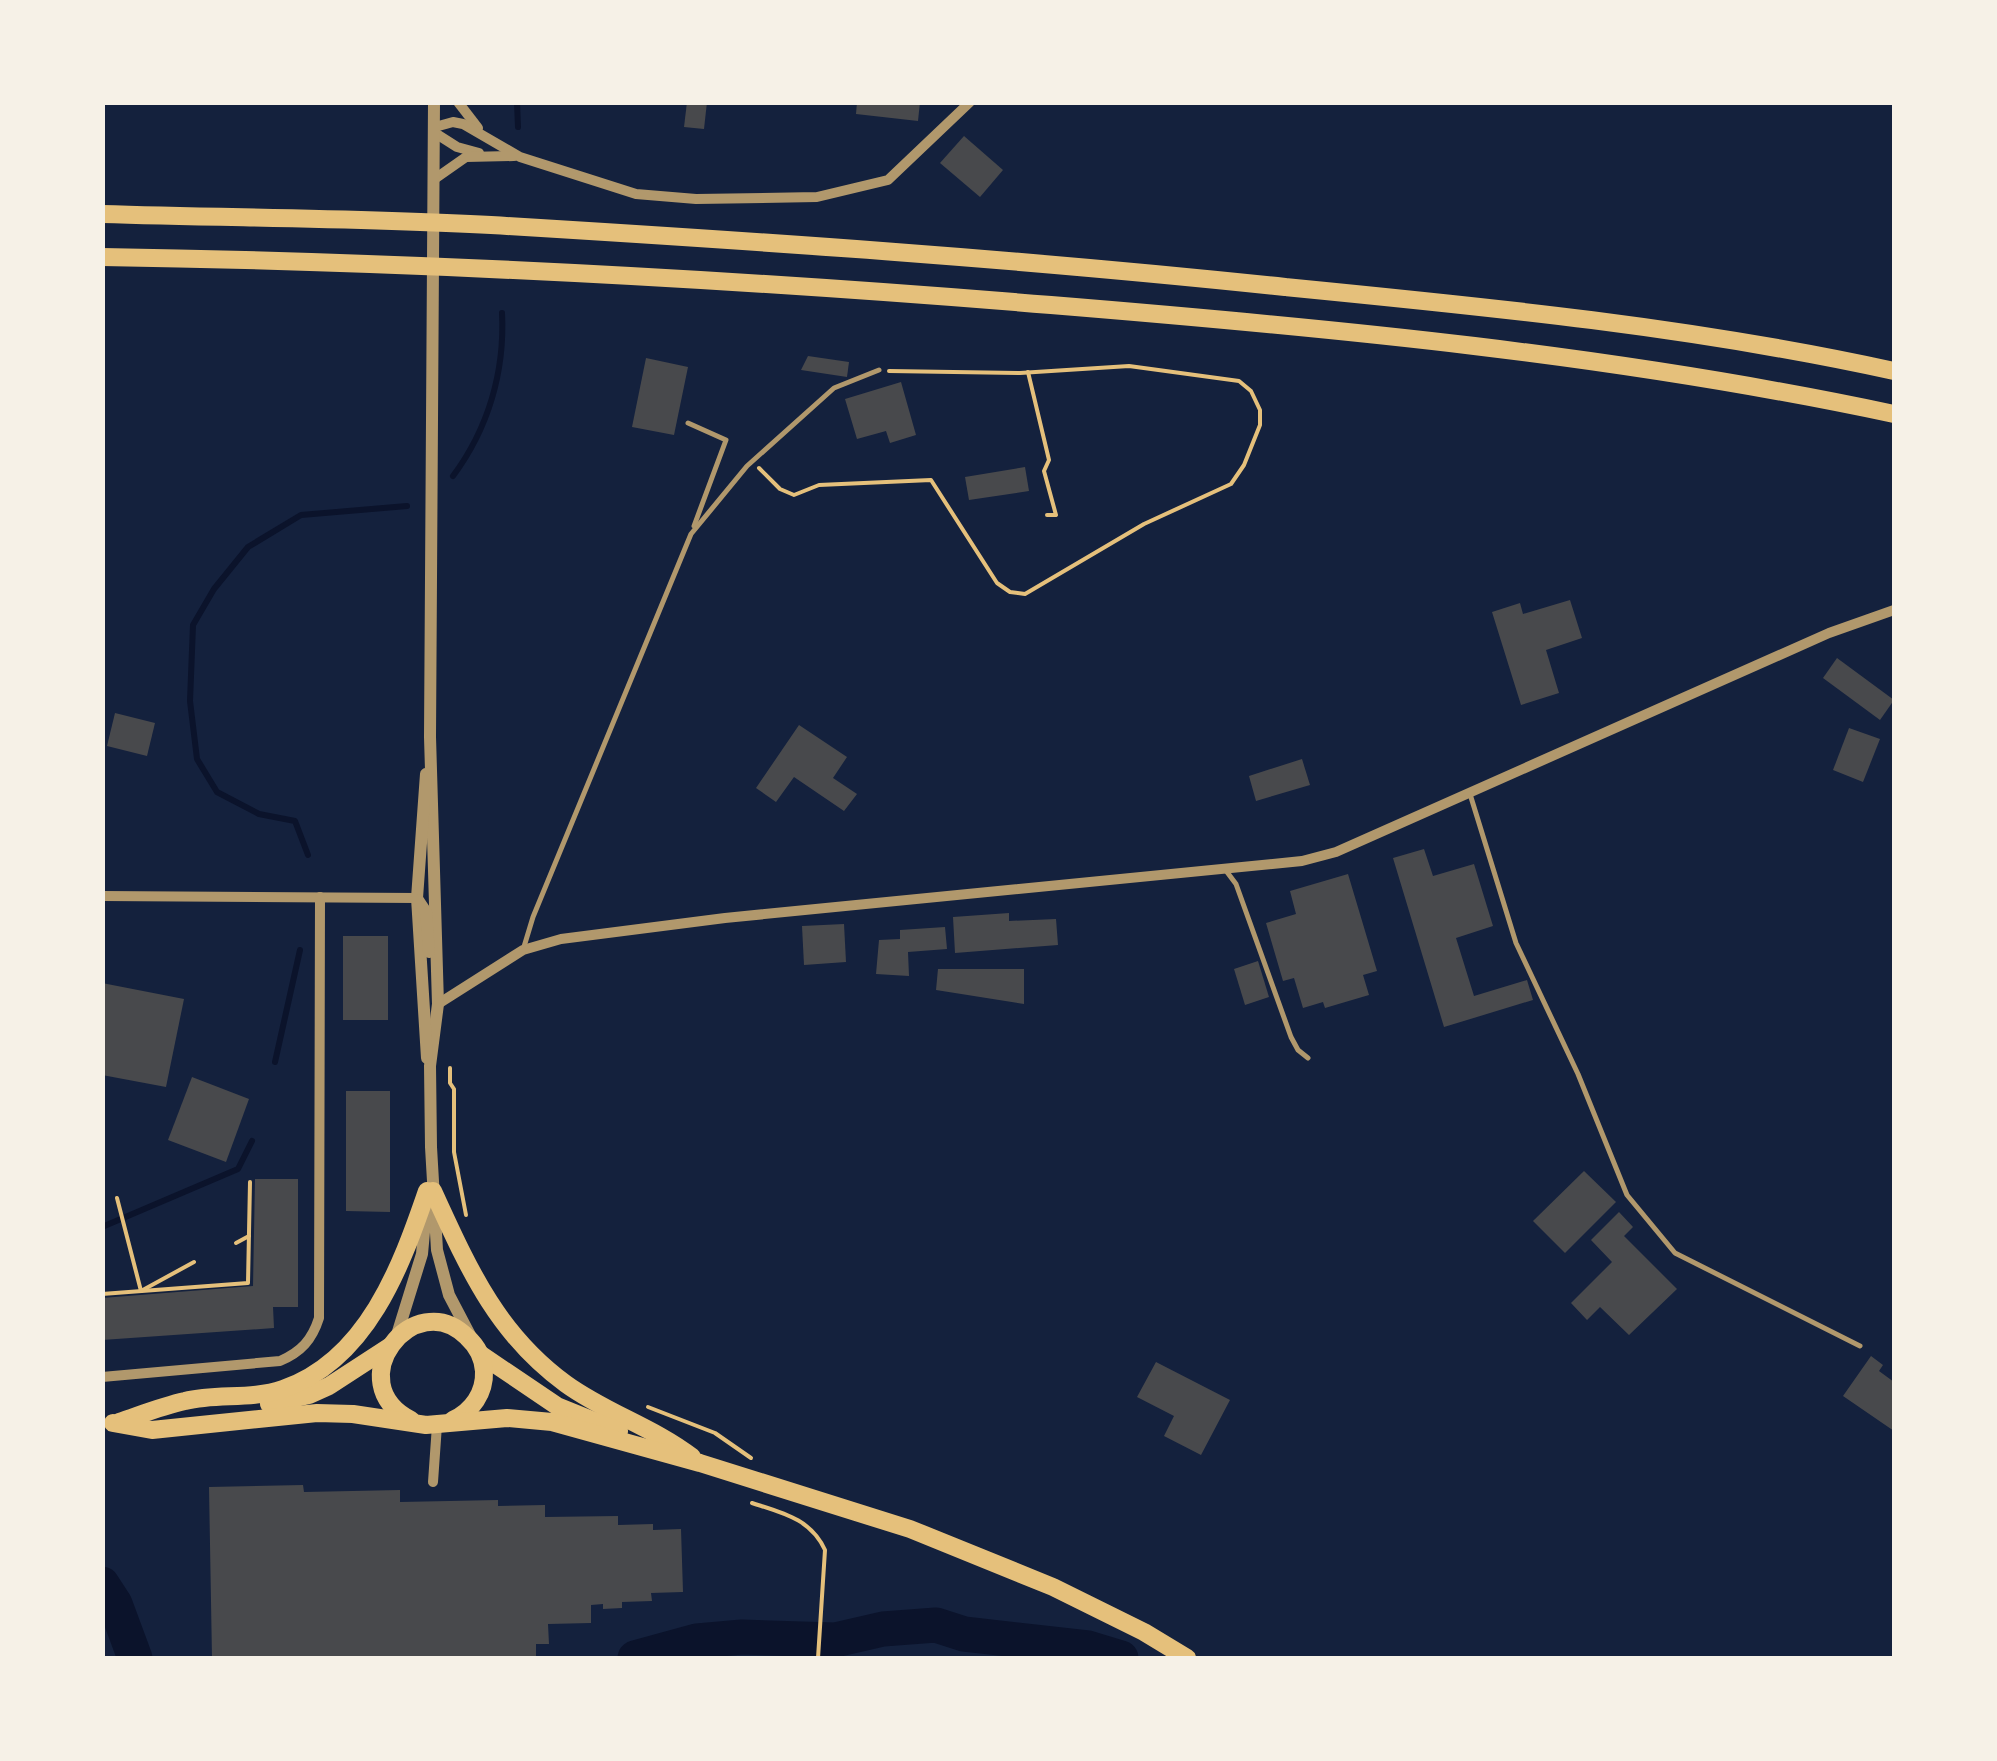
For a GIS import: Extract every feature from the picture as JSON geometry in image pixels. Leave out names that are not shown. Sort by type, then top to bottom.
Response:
[{"type":"highway","points":[[102,214],[489,225],[1179,276],[1497,308],[1801,351],[1894,371]]},
{"type":"highway","points":[[102,257],[480,267],[781,283],[1204,317],[1508,350],[1800,394],[1894,414]]},
{"type":"highway","points":[[108,1424],[186,1400],[272,1392],[312,1376],[360,1332],[386,1295],[430,1191]]},
{"type":"highway","points":[[430,1191],[471,1274],[499,1320],[524,1348],[565,1383],[607,1410],[666,1437],[700,1463]]},
{"type":"highway","points":[[108,1424],[172,1413],[255,1406],[309,1395],[330,1386],[410,1327],[446,1324],[462,1332],[477,1349],[557,1406],[700,1463]]},
{"type":"highway","points":[[392,1342],[382,1361],[384,1392],[402,1416],[416,1423]]},
{"type":"highway","points":[[443,1424],[464,1415],[476,1403],[484,1370],[477,1349]]},
{"type":"highway","points":[[108,1424],[152,1430],[318,1413],[416,1423],[507,1418],[552,1422],[700,1463],[910,1529],[1052,1586],[1187,1658]]},
{"type":"street","points":[[392,1342],[422,1254],[430,1191],[430,1066],[438,1004],[430,737],[434,102]]},
{"type":"street","points":[[458,102],[482,133]]},
{"type":"street","points":[[435,130],[457,148],[520,157],[636,194],[696,199],[817,197],[888,180],[970,102]]},
{"type":"street","points":[[435,130],[453,122],[482,133],[520,157]]},
{"type":"street","points":[[436,178],[466,156],[485,154]]},
{"type":"street","points":[[424,1039],[438,1004],[523,950],[561,939],[725,918],[1302,861],[1336,852],[1829,633],[1894,610]]},
{"type":"street","points":[[430,737],[420,820],[417,898],[425,1054],[430,1066]]},
{"type":"street","points":[[417,898],[426,878],[428,823],[434,800]]},
{"type":"street","points":[[102,896],[417,898]]},
{"type":"street","points":[[102,1377],[280,1361],[297,1354],[314,1334],[319,1318],[320,897]]},
{"type":"street","points":[[417,898],[426,912],[430,955],[438,973]]},
{"type":"street","points":[[430,1191],[449,1295],[477,1349]]},
{"type":"street","points":[[433,1482],[443,1424]]},
{"type":"lane","points":[[692,534],[752,461],[834,388],[879,370]]},
{"type":"lane","points":[[523,950],[533,917],[692,534],[726,440],[688,423]]},
{"type":"lane","points":[[1470,794],[1516,943],[1578,1074],[1627,1194],[1675,1253],[1860,1346]]},
{"type":"lane","points":[[1225,869],[1236,884],[1291,1037],[1308,1058]]},
{"type":"path","points":[[752,461],[780,490],[794,495],[820,485],[930,480],[998,582],[1010,592],[1025,594],[1144,524],[1231,484],[1244,465],[1260,425],[1260,410],[1251,391],[1239,381],[1129,366],[958,374],[879,370]]},
{"type":"path","points":[[1028,372],[1049,460],[1044,472],[1056,514],[1047,515]]},
{"type":"path","points":[[450,1068],[457,1177],[471,1228]]},
{"type":"path","points":[[102,1294],[248,1283],[250,1182]]},
{"type":"path","points":[[117,1198],[141,1291]]},
{"type":"path","points":[[236,1243],[248,1236]]},
{"type":"path","points":[[141,1291],[194,1262]]},
{"type":"path","points":[[642,1405],[715,1433],[766,1466]]},
{"type":"path","points":[[752,1503],[807,1524],[819,1536],[825,1550],[818,1658]]},
{"type":"building","points":[[687,102],[707,102],[704,129],[684,127]]},
{"type":"building","points":[[857,102],[920,102],[918,121],[856,114]]},
{"type":"building","points":[[964,136],[1003,170],[980,197],[940,163]]},
{"type":"building","points":[[808,356],[849,362],[847,377],[801,370]]},
{"type":"building","points":[[646,358],[688,367],[674,435],[632,427]]},
{"type":"building","points":[[901,382],[916,435],[890,443],[886,431],[857,439],[845,399]]},
{"type":"building","points":[[1025,467],[1029,491],[969,500],[965,477]]},
{"type":"building","points":[[1570,600],[1582,638],[1546,650],[1559,693],[1521,705],[1492,612],[1520,603],[1523,614]]},
{"type":"building","points":[[1837,658],[1894,700],[1880,720],[1823,678]]},
{"type":"building","points":[[115,713],[155,723],[147,756],[107,746]]},
{"type":"building","points":[[799,725],[847,757],[833,778],[857,794],[844,811],[794,777],[776,802],[756,788]]},
{"type":"building","points":[[1849,728],[1880,739],[1863,782],[1833,770]]},
{"type":"building","points":[[1302,759],[1310,785],[1256,801],[1249,776]]},
{"type":"building","points":[[1424,849],[1433,876],[1474,864],[1493,926],[1456,938],[1474,996],[1527,980],[1533,1000],[1444,1027],[1393,858]]},
{"type":"building","points":[[1348,874],[1377,971],[1363,975],[1369,995],[1325,1008],[1323,1002],[1303,1008],[1294,978],[1283,981],[1266,923],[1296,914],[1290,891]]},
{"type":"building","points":[[1009,913],[1009,921],[1056,919],[1058,945],[955,953],[953,917]]},
{"type":"building","points":[[844,924],[846,962],[804,965],[802,926]]},
{"type":"building","points":[[945,927],[947,949],[908,952],[909,976],[876,974],[879,940],[900,939],[900,930]]},
{"type":"building","points":[[343,936],[388,936],[388,1020],[343,1020]]},
{"type":"building","points":[[1258,961],[1269,997],[1245,1005],[1234,969]]},
{"type":"building","points":[[938,969],[1024,969],[1024,1004],[936,990]]},
{"type":"building","points":[[102,983],[184,999],[166,1087],[102,1075]]},
{"type":"building","points":[[192,1077],[249,1099],[226,1162],[168,1140]]},
{"type":"building","points":[[346,1091],[390,1091],[390,1212],[346,1211]]},
{"type":"building","points":[[1584,1171],[1616,1202],[1565,1253],[1533,1221]]},
{"type":"building","points":[[255,1179],[298,1179],[298,1307],[273,1307],[274,1328],[102,1340],[102,1298],[253,1286]]},
{"type":"building","points":[[1619,1212],[1633,1227],[1624,1236],[1677,1289],[1629,1335],[1600,1307],[1587,1320],[1571,1303],[1612,1262],[1591,1240]]},
{"type":"building","points":[[1871,1356],[1883,1365],[1879,1371],[1894,1382],[1894,1431],[1843,1396]]},
{"type":"building","points":[[1156,1362],[1230,1400],[1201,1455],[1164,1436],[1174,1416],[1137,1397]]},
{"type":"building","points":[[303,1485],[304,1492],[400,1490],[400,1502],[498,1500],[498,1506],[545,1505],[545,1517],[618,1516],[618,1525],[653,1524],[653,1530],[681,1529],[683,1592],[651,1593],[652,1601],[622,1602],[622,1608],[591,1605],[591,1623],[548,1624],[549,1644],[536,1644],[536,1658],[212,1658],[209,1487]]},
{"type":"waterway","points":[[517,102],[518,127]]},
{"type":"waterway","points":[[453,476],[476,439],[492,399],[501,357],[502,313]]},
{"type":"waterway","points":[[308,855],[295,821],[259,814],[217,792],[197,759],[190,701],[193,625],[214,589],[248,547],[301,515],[407,506]]},
{"type":"waterway","points":[[275,1062],[300,950]]},
{"type":"waterway","points":[[102,1227],[238,1169],[252,1141]]},
{"type":"waterway","points":[[102,1584],[115,1604],[135,1658]]},
{"type":"waterway","points":[[635,1658],[697,1641],[742,1637],[835,1640],[883,1629],[936,1625],[964,1634],[1088,1648],[1121,1658]]}]
